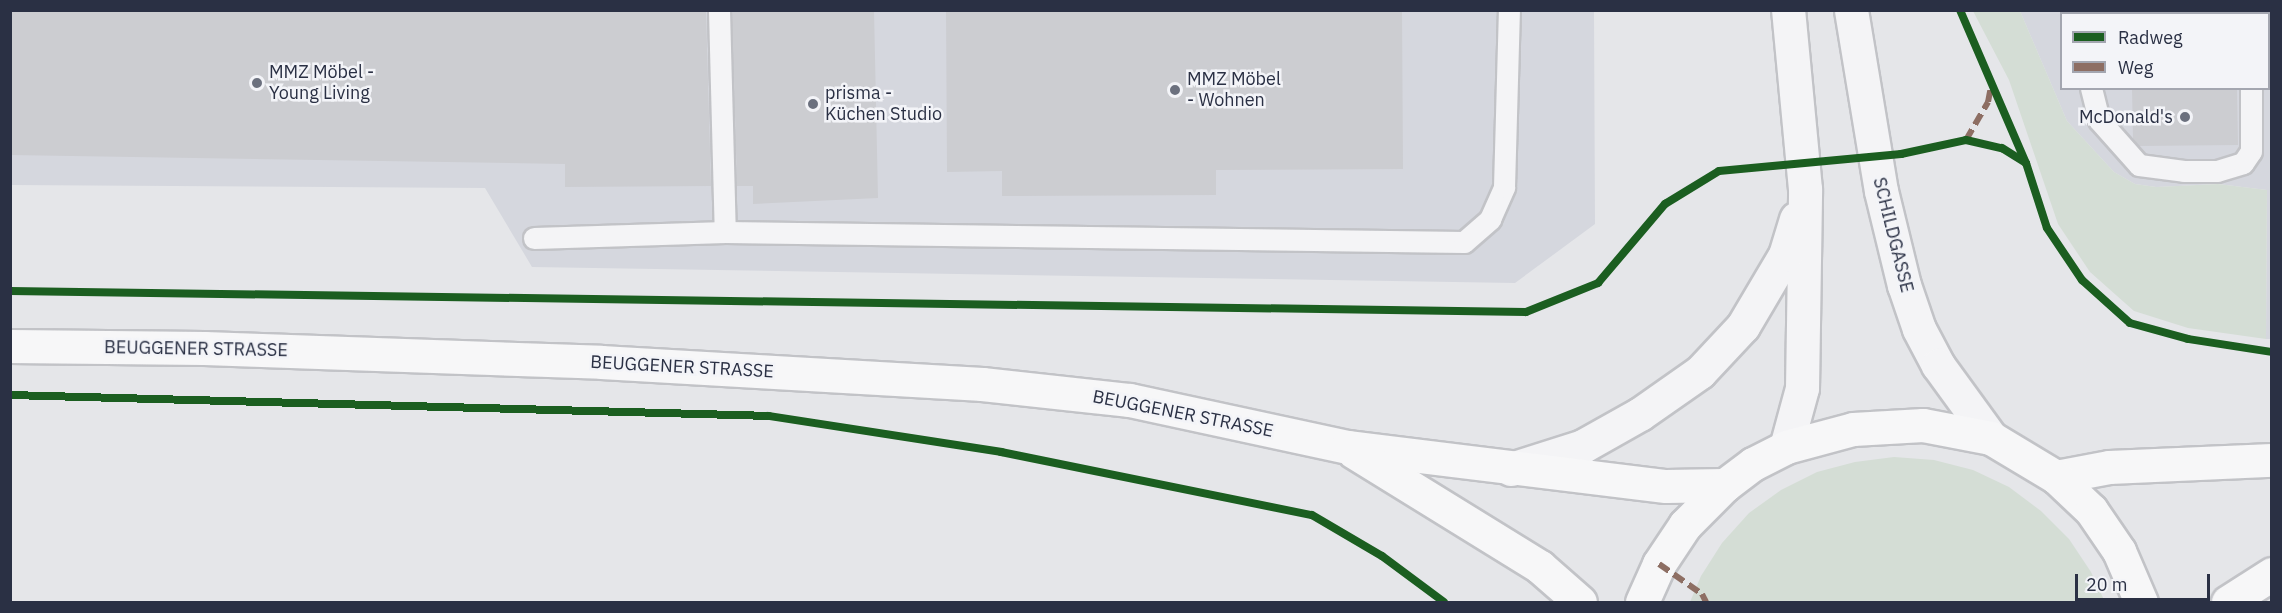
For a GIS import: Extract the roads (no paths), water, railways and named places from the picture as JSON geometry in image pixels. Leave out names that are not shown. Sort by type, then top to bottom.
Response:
[{"type":"main road","name":"BEUGGENER STRASSE","points":[[10,346],[204,348],[601,362],[981,384],[1130,400],[1347,447],[1511,469],[1666,486],[1725,485]]},
{"type":"main road","points":[[1642,603],[1659,564],[1685,525],[1725,485],[1786,447],[1853,429],[1923,425],[1991,438],[2056,477],[2091,510],[2119,551],[2141,603]]},
{"type":"main road","name":"BEUGGENER STRASSE","points":[[1347,447],[1540,567],[1580,603]]},
{"type":"main road","points":[[2056,477],[2109,467],[2271,460]]},
{"type":"main road","points":[[2228,603],[2271,574]]},
{"type":"street","points":[[1786,447],[1802,388],[1805,189],[1788,10]]},
{"type":"street","name":"SCHILDGASSE","points":[[1851,10],[1881,191],[1908,296],[1919,329],[1938,365],[1991,438]]},
{"type":"street","points":[[1511,469],[1583,446],[1640,414],[1700,372],[1743,326],[1785,255],[1805,189]]},
{"type":"lane","points":[[719,10],[725,232]]},
{"type":"lane","points":[[534,238],[725,232],[1464,242],[1490,219],[1504,188],[1509,10]]},
{"type":"lane","points":[[2092,90],[2099,120],[2139,165],[2184,171],[2217,171],[2243,163],[2252,151],[2251,90]]},
{"type":"place","name":"MMZ Möbel - Young Living","points":[[257,83]]},
{"type":"place","name":"MMZ Möbel - Wohnen","points":[[1175,90]]},
{"type":"place","name":"prisma - Küchen Studio","points":[[813,104]]},
{"type":"place","name":"McDonald's","points":[[2185,117]]}]
